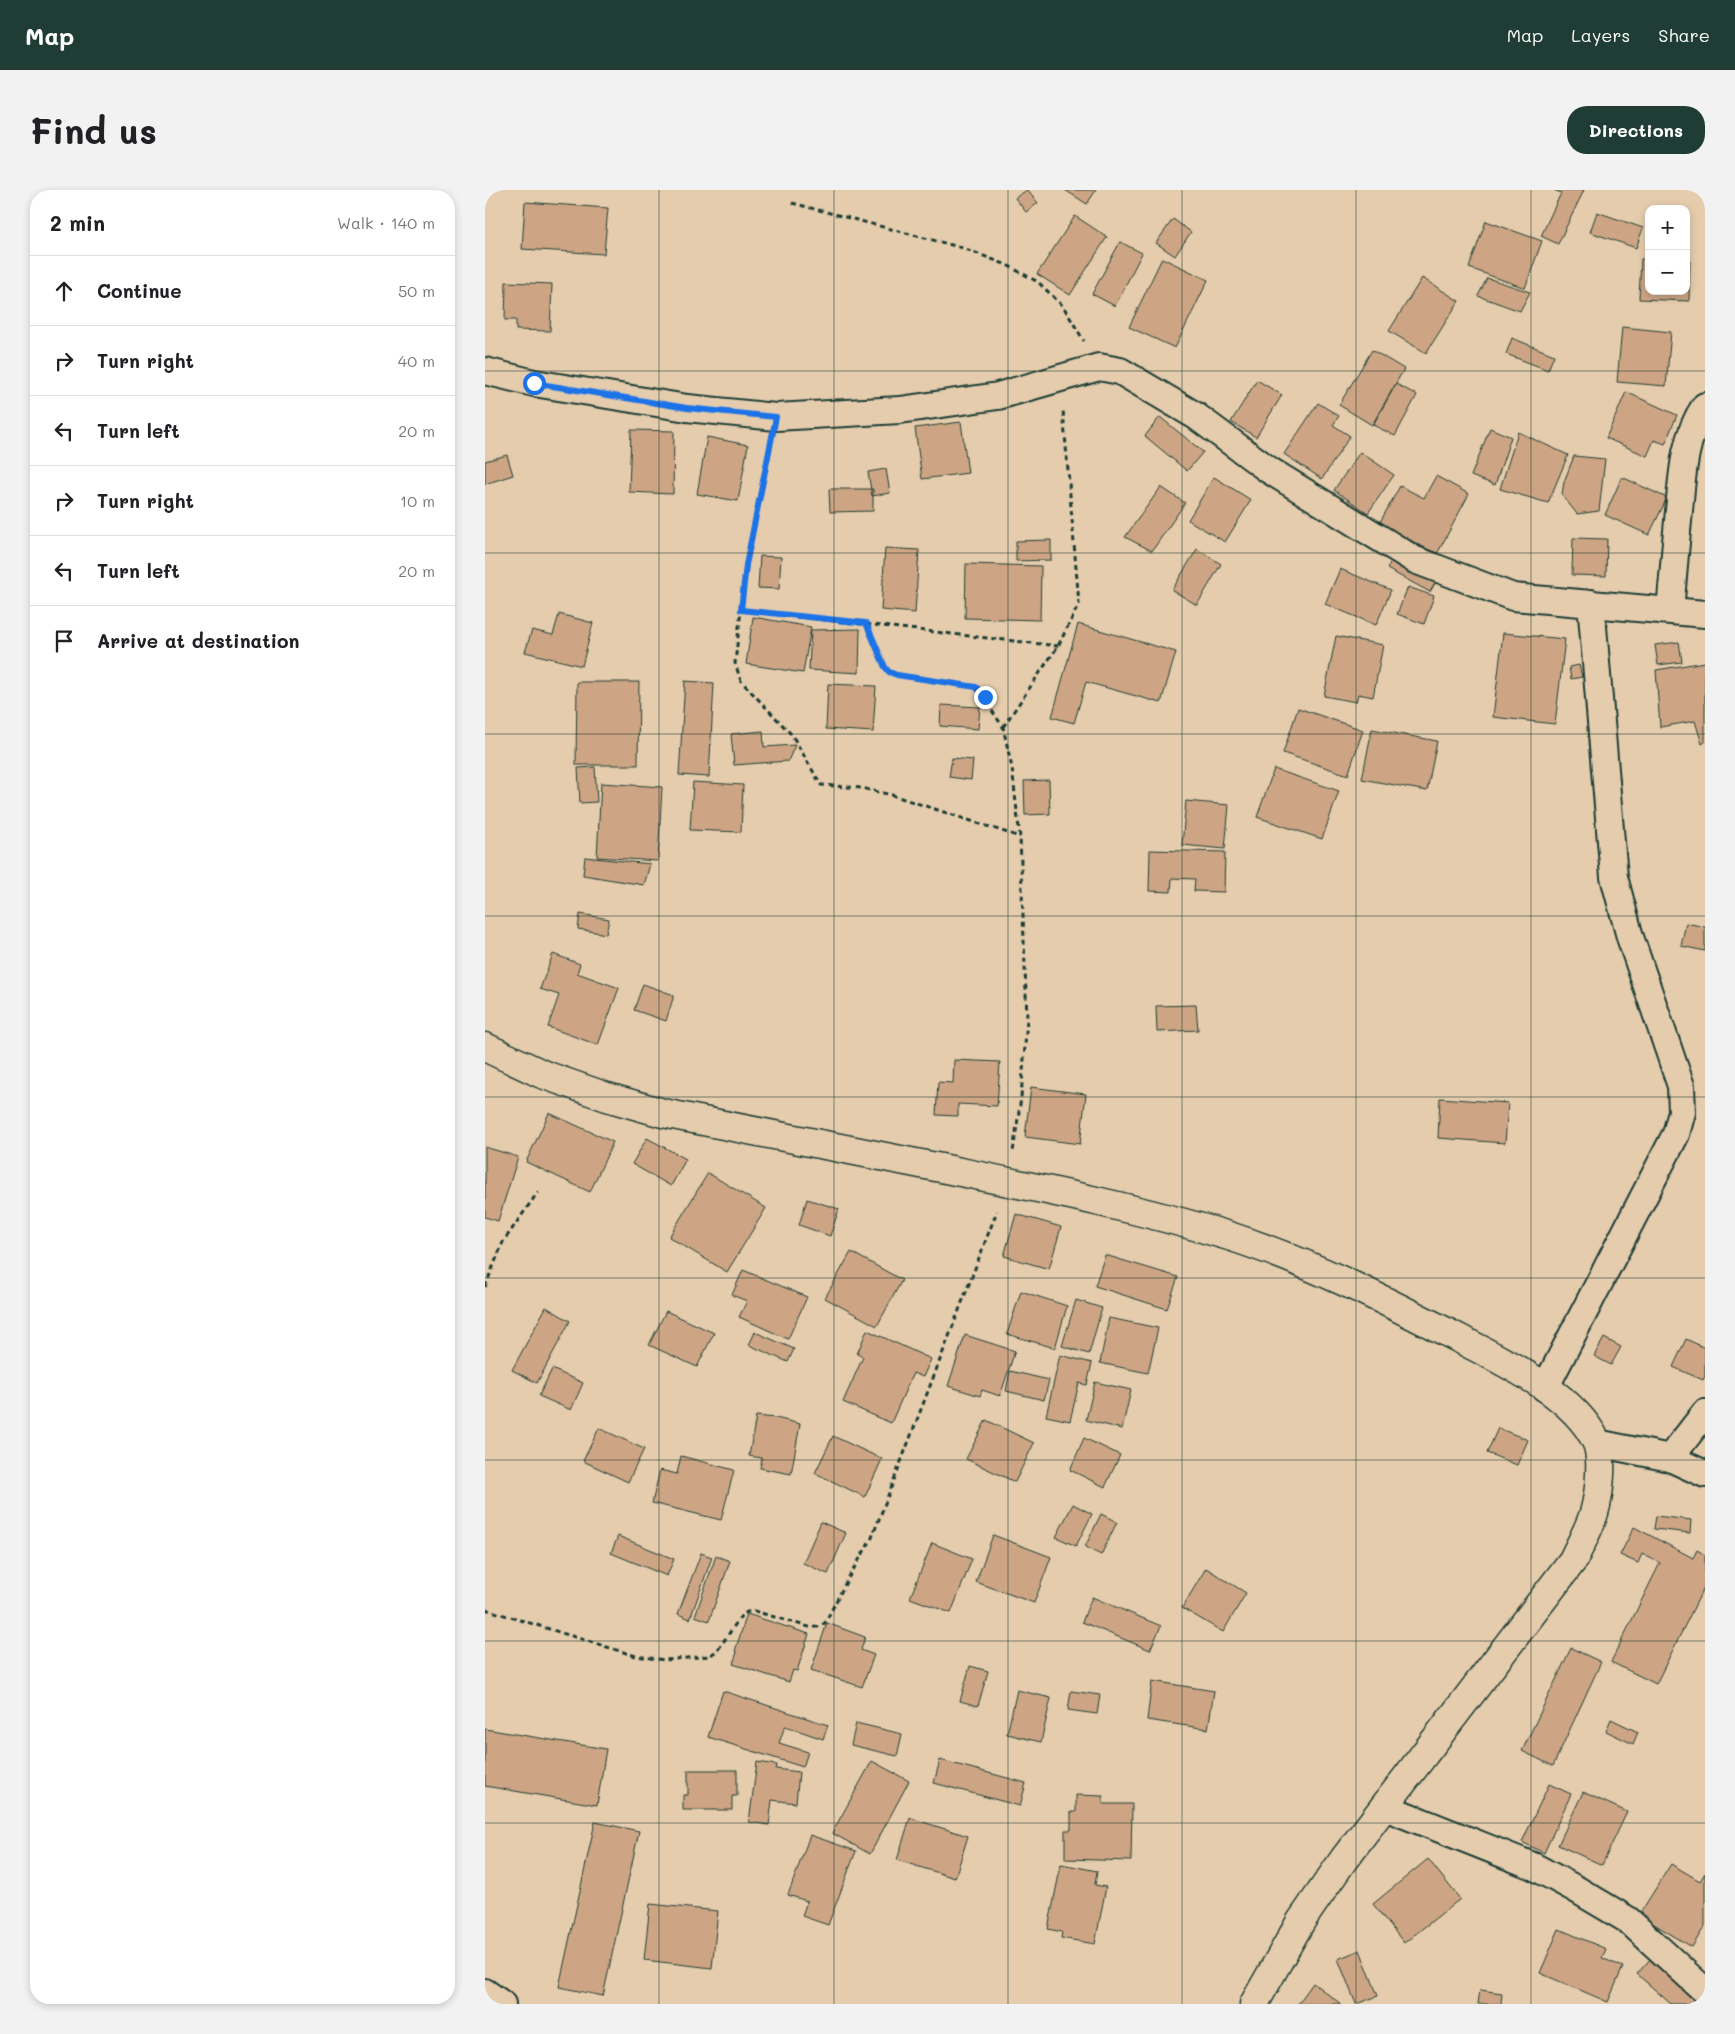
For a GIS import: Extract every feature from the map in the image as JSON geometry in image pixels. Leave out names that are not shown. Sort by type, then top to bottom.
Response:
[{"type":"street","points":[[485,371],[534,383],[687,408],[776,417],[900,410],[999,396],[1099,367],[1120,371],[1196,416],[1269,470],[1415,560],[1513,596],[1705,614]]},
{"type":"street","points":[[1670,610],[1686,452],[1696,419],[1705,406]]},
{"type":"street","points":[[1545,1388],[1676,1134],[1682,1112],[1681,1086],[1630,938],[1614,877],[1591,603]]},
{"type":"street","points":[[485,1046],[542,1074],[607,1097],[663,1113],[1008,1182],[1135,1210],[1230,1237],[1320,1270],[1388,1302],[1505,1362],[1577,1412],[1597,1443],[1601,1473],[1594,1513],[1573,1560],[1344,1859],[1301,1921],[1254,2004]]},
{"type":"street","points":[[1670,1458],[1705,1413]]},
{"type":"street","points":[[1597,1443],[1670,1458],[1705,1474]]},
{"type":"street","points":[[1385,1807],[1533,1866],[1574,1888],[1628,1920],[1705,1991]]},
{"type":"street","points":[[485,1992],[502,2004]]},
{"type":"path","points":[[792,203],[963,248],[1007,265],[1038,282],[1063,306],[1099,367]]},
{"type":"path","points":[[1003,727],[1058,646],[1079,604],[1060,379]]},
{"type":"path","points":[[776,417],[746,565],[735,663],[741,680],[792,735],[821,785],[861,788],[892,794],[1020,837]]},
{"type":"path","points":[[741,610],[1058,646]]},
{"type":"path","points":[[485,1609],[636,1656],[665,1660],[709,1656],[717,1651],[741,1616],[747,1612],[754,1611],[809,1627],[818,1627],[825,1623],[847,1580],[871,1540],[1008,1182],[1021,1098],[1027,1019],[1020,837],[1012,768],[1003,727],[976,687],[897,675],[889,672],[866,623]]},
{"type":"path","points":[[485,1287],[503,1242],[538,1192]]},
{"type":"building","points":[[1027,190],[1038,203],[1026,212],[1015,198]]},
{"type":"building","points":[[1065,190],[1096,190],[1087,204]]},
{"type":"building","points":[[1554,190],[1584,190],[1558,244],[1541,236],[1561,193]]},
{"type":"building","points":[[525,202],[608,208],[604,254],[522,249]]},
{"type":"building","points":[[1597,212],[1643,228],[1636,248],[1590,232]]},
{"type":"building","points":[[1075,216],[1107,237],[1070,295],[1037,274]]},
{"type":"building","points":[[1173,219],[1191,232],[1175,256],[1156,243]]},
{"type":"building","points":[[1486,221],[1542,241],[1525,288],[1469,268]]},
{"type":"building","points":[[1120,242],[1142,253],[1115,306],[1092,294]]},
{"type":"building","points":[[1162,258],[1208,280],[1175,348],[1129,327]]},
{"type":"building","points":[[1641,259],[1645,259],[1645,295],[1689,295],[1689,301],[1639,299]]},
{"type":"building","points":[[1422,278],[1459,301],[1426,353],[1389,331]]},
{"type":"building","points":[[1487,278],[1530,292],[1520,311],[1478,296]]},
{"type":"building","points":[[506,282],[552,284],[550,331],[516,330],[516,320],[505,320]]},
{"type":"building","points":[[1622,327],[1671,332],[1666,386],[1617,382]]},
{"type":"building","points":[[1512,338],[1554,355],[1548,370],[1506,354]]},
{"type":"building","points":[[1372,350],[1404,369],[1372,425],[1339,405]]},
{"type":"building","points":[[1257,380],[1282,395],[1256,437],[1231,422]]},
{"type":"building","points":[[1396,384],[1417,395],[1395,436],[1373,425]]},
{"type":"building","points":[[1626,392],[1677,415],[1665,444],[1654,440],[1647,456],[1606,438]]},
{"type":"building","points":[[1318,403],[1339,416],[1333,425],[1350,436],[1322,479],[1284,454]]},
{"type":"building","points":[[1160,417],[1203,452],[1187,471],[1145,436]]},
{"type":"building","points":[[961,422],[968,473],[922,479],[915,428]]},
{"type":"building","points":[[1490,428],[1511,437],[1495,485],[1471,476]]},
{"type":"building","points":[[631,430],[674,431],[673,494],[629,492]]},
{"type":"building","points":[[1518,432],[1568,455],[1548,503],[1500,489]]},
{"type":"building","points":[[707,437],[748,445],[738,501],[697,494]]},
{"type":"building","points":[[1360,452],[1394,475],[1368,513],[1334,490]]},
{"type":"building","points":[[507,455],[513,475],[485,484],[485,461]]},
{"type":"building","points":[[1574,456],[1605,459],[1599,511],[1577,514],[1562,495],[1564,482]]},
{"type":"building","points":[[886,469],[890,493],[872,496],[868,472]]},
{"type":"building","points":[[1436,476],[1469,494],[1437,554],[1379,524],[1400,486],[1424,498]]},
{"type":"building","points":[[1214,477],[1251,500],[1225,542],[1188,520]]},
{"type":"building","points":[[1622,477],[1667,498],[1649,535],[1605,515]]},
{"type":"building","points":[[1161,487],[1185,503],[1152,551],[1125,537]]},
{"type":"building","points":[[829,489],[873,489],[873,511],[830,512]]},
{"type":"building","points":[[1573,538],[1607,539],[1606,576],[1572,575]]},
{"type":"building","points":[[1051,540],[1051,560],[1016,561],[1016,541]]},
{"type":"building","points":[[885,548],[919,550],[915,613],[881,610]]},
{"type":"building","points":[[1197,549],[1221,564],[1197,605],[1172,590]]},
{"type":"building","points":[[1394,555],[1438,578],[1430,592],[1387,569]]},
{"type":"building","points":[[760,556],[781,557],[779,589],[758,588]]},
{"type":"building","points":[[966,564],[1041,566],[1040,620],[965,618]]},
{"type":"building","points":[[1340,569],[1391,590],[1376,625],[1325,604]]},
{"type":"building","points":[[1408,587],[1434,596],[1424,624],[1397,614]]},
{"type":"building","points":[[559,614],[593,623],[582,666],[525,652],[532,630],[553,635]]},
{"type":"building","points":[[753,617],[811,627],[803,673],[746,664]]},
{"type":"building","points":[[1078,624],[1176,652],[1161,703],[1086,682],[1074,723],[1052,717]]},
{"type":"building","points":[[860,629],[859,673],[809,670],[811,630]]},
{"type":"building","points":[[1503,633],[1565,639],[1555,724],[1493,717]]},
{"type":"building","points":[[1336,636],[1383,645],[1373,697],[1358,694],[1356,702],[1324,696]]},
{"type":"building","points":[[1679,642],[1682,662],[1658,665],[1655,645]]},
{"type":"building","points":[[1705,662],[1705,742],[1702,744],[1695,721],[1660,727],[1656,670]]},
{"type":"building","points":[[1579,665],[1582,677],[1571,679],[1569,667]]},
{"type":"building","points":[[685,681],[714,683],[709,777],[679,775]]},
{"type":"building","points":[[577,682],[639,682],[638,765],[576,765]]},
{"type":"building","points":[[828,684],[876,686],[873,732],[826,729]]},
{"type":"building","points":[[941,705],[980,707],[978,729],[940,726]]},
{"type":"building","points":[[1298,708],[1363,730],[1348,775],[1283,753]]},
{"type":"building","points":[[1372,729],[1437,741],[1427,791],[1362,779]]},
{"type":"building","points":[[763,731],[764,747],[795,745],[788,761],[734,765],[731,734]]},
{"type":"building","points":[[952,758],[973,760],[971,780],[949,777]]},
{"type":"building","points":[[595,767],[597,802],[580,803],[578,768]]},
{"type":"building","points":[[1274,769],[1339,791],[1322,839],[1257,817]]},
{"type":"building","points":[[1049,780],[1050,814],[1025,815],[1024,781]]},
{"type":"building","points":[[693,782],[743,785],[741,832],[690,830]]},
{"type":"building","points":[[601,783],[662,787],[658,861],[597,857]]},
{"type":"building","points":[[1186,801],[1229,805],[1225,849],[1182,845]]},
{"type":"building","points":[[1150,850],[1225,852],[1224,892],[1194,891],[1195,879],[1172,878],[1171,892],[1149,891]]},
{"type":"building","points":[[585,857],[650,864],[644,885],[583,875]]},
{"type":"building","points":[[580,914],[609,919],[606,934],[578,929]]},
{"type":"building","points":[[1686,923],[1705,927],[1705,951],[1681,946]]},
{"type":"building","points":[[553,954],[580,964],[577,973],[619,988],[598,1045],[548,1027],[559,995],[540,989]]},
{"type":"building","points":[[643,984],[674,995],[666,1021],[634,1010]]},
{"type":"building","points":[[1196,1005],[1198,1030],[1157,1032],[1156,1006]]},
{"type":"building","points":[[954,1060],[1000,1062],[997,1106],[958,1104],[958,1116],[936,1115],[938,1082],[953,1083]]},
{"type":"building","points":[[1031,1087],[1086,1094],[1080,1144],[1025,1137]]},
{"type":"building","points":[[1440,1098],[1508,1103],[1505,1143],[1438,1138]]},
{"type":"building","points":[[549,1113],[613,1142],[590,1192],[526,1162]]},
{"type":"building","points":[[647,1138],[686,1159],[671,1186],[632,1164]]},
{"type":"building","points":[[485,1147],[518,1157],[498,1221],[485,1217]]},
{"type":"building","points":[[708,1173],[766,1208],[727,1272],[669,1237]]},
{"type":"building","points":[[807,1199],[839,1209],[830,1236],[799,1225]]},
{"type":"building","points":[[1016,1214],[1061,1227],[1049,1269],[1004,1256]]},
{"type":"building","points":[[851,1252],[902,1280],[877,1326],[825,1298]]},
{"type":"building","points":[[1105,1255],[1178,1277],[1167,1309],[1095,1286]]},
{"type":"building","points":[[743,1270],[807,1297],[788,1339],[739,1317],[747,1301],[732,1295]]},
{"type":"building","points":[[1021,1291],[1067,1306],[1055,1348],[1007,1334]]},
{"type":"building","points":[[1076,1300],[1102,1308],[1089,1354],[1062,1346]]},
{"type":"building","points":[[546,1307],[570,1321],[537,1383],[512,1370]]},
{"type":"building","points":[[666,1311],[714,1333],[697,1367],[649,1345]]},
{"type":"building","points":[[1109,1318],[1158,1328],[1148,1373],[1100,1363]]},
{"type":"building","points":[[867,1330],[931,1359],[923,1377],[913,1373],[891,1423],[843,1402],[863,1357],[857,1354]]},
{"type":"building","points":[[755,1332],[794,1349],[788,1362],[749,1345]]},
{"type":"building","points":[[965,1335],[1015,1351],[1000,1396],[982,1390],[980,1396],[948,1386]]},
{"type":"building","points":[[1604,1338],[1621,1347],[1611,1365],[1594,1356]]},
{"type":"building","points":[[1686,1339],[1705,1348],[1705,1376],[1703,1380],[1673,1367]]},
{"type":"building","points":[[1060,1355],[1092,1363],[1087,1385],[1079,1383],[1070,1421],[1046,1416]]},
{"type":"building","points":[[552,1369],[583,1383],[571,1410],[539,1396]]},
{"type":"building","points":[[1010,1371],[1049,1380],[1044,1400],[1006,1391]]},
{"type":"building","points":[[1095,1382],[1131,1390],[1122,1429],[1086,1420]]},
{"type":"building","points":[[756,1416],[776,1418],[800,1424],[791,1474],[760,1468],[762,1458],[749,1456]]},
{"type":"building","points":[[986,1420],[1034,1443],[1015,1482],[966,1459]]},
{"type":"building","points":[[599,1428],[644,1449],[628,1482],[583,1461]]},
{"type":"building","points":[[1498,1428],[1528,1440],[1517,1465],[1487,1453]]},
{"type":"building","points":[[833,1436],[882,1459],[865,1497],[815,1473]]},
{"type":"building","points":[[1084,1438],[1120,1455],[1105,1487],[1070,1470]]},
{"type":"building","points":[[681,1456],[734,1470],[721,1520],[652,1503],[660,1470],[677,1474]]},
{"type":"building","points":[[1073,1504],[1092,1514],[1076,1546],[1056,1537]]},
{"type":"building","points":[[1101,1514],[1117,1522],[1101,1555],[1085,1547]]},
{"type":"building","points":[[1656,1516],[1691,1520],[1690,1533],[1654,1529]]},
{"type":"building","points":[[821,1522],[846,1533],[828,1574],[803,1563]]},
{"type":"building","points":[[1634,1527],[1693,1558],[1697,1550],[1705,1555],[1705,1585],[1656,1684],[1611,1662],[1660,1563],[1642,1554],[1638,1563],[1620,1555]]},
{"type":"building","points":[[993,1535],[1051,1557],[1034,1603],[976,1582]]},
{"type":"building","points":[[618,1536],[674,1559],[667,1576],[611,1553]]},
{"type":"building","points":[[932,1543],[972,1559],[951,1613],[910,1598]]},
{"type":"building","points":[[701,1553],[712,1557],[690,1619],[678,1614]]},
{"type":"building","points":[[716,1556],[730,1561],[709,1621],[695,1616]]},
{"type":"building","points":[[1206,1568],[1246,1593],[1223,1632],[1182,1608]]},
{"type":"building","points":[[1092,1597],[1161,1626],[1150,1650],[1082,1622]]},
{"type":"building","points":[[747,1614],[809,1634],[797,1671],[793,1670],[789,1682],[733,1664],[737,1652],[735,1651]]},
{"type":"building","points":[[827,1623],[865,1637],[861,1650],[874,1655],[862,1687],[811,1670]]},
{"type":"building","points":[[1571,1648],[1601,1662],[1553,1766],[1522,1751]]},
{"type":"building","points":[[970,1666],[988,1671],[978,1706],[960,1701]]},
{"type":"building","points":[[1152,1681],[1214,1691],[1208,1729],[1147,1720]]},
{"type":"building","points":[[1017,1690],[1051,1698],[1041,1742],[1007,1734]]},
{"type":"building","points":[[723,1691],[828,1725],[823,1739],[785,1726],[779,1743],[808,1752],[803,1767],[708,1737]]},
{"type":"building","points":[[1071,1691],[1100,1695],[1097,1714],[1068,1710]]},
{"type":"building","points":[[1611,1719],[1638,1732],[1633,1744],[1606,1731]]},
{"type":"building","points":[[856,1723],[902,1734],[897,1756],[851,1745]]},
{"type":"building","points":[[485,1729],[606,1749],[597,1805],[485,1786]]},
{"type":"building","points":[[940,1760],[1026,1783],[1020,1806],[934,1783]]},
{"type":"building","points":[[872,1761],[909,1781],[870,1854],[832,1833]]},
{"type":"building","points":[[757,1762],[777,1765],[776,1769],[799,1772],[796,1803],[772,1800],[769,1825],[749,1822]]},
{"type":"building","points":[[688,1770],[737,1770],[737,1796],[732,1796],[732,1810],[683,1810],[683,1795],[688,1795]]},
{"type":"building","points":[[1549,1784],[1571,1794],[1544,1853],[1522,1842]]},
{"type":"building","points":[[1583,1792],[1627,1812],[1602,1865],[1558,1845]]},
{"type":"building","points":[[1076,1795],[1103,1796],[1103,1804],[1132,1804],[1131,1861],[1065,1859],[1065,1830],[1071,1830],[1071,1812],[1076,1812]]},
{"type":"building","points":[[910,1818],[968,1836],[955,1878],[897,1860]]},
{"type":"building","points":[[595,1822],[639,1831],[603,1996],[559,1987]]},
{"type":"building","points":[[810,1835],[856,1851],[828,1925],[802,1916],[807,1901],[788,1895]]},
{"type":"building","points":[[1428,1859],[1460,1899],[1404,1943],[1373,1904]]},
{"type":"building","points":[[1061,1864],[1097,1871],[1095,1885],[1106,1887],[1095,1944],[1061,1938],[1062,1932],[1048,1929]]},
{"type":"building","points":[[1671,1864],[1700,1881],[1705,1873],[1705,1926],[1692,1947],[1639,1915]]},
{"type":"building","points":[[650,1904],[718,1911],[712,1968],[644,1960]]},
{"type":"building","points":[[1559,1929],[1606,1949],[1602,1958],[1623,1967],[1608,2002],[1540,1973]]},
{"type":"building","points":[[1360,1950],[1378,1996],[1356,2004],[1338,1959]]},
{"type":"building","points":[[1652,1957],[1705,2004],[1671,2004],[1637,1974]]},
{"type":"building","points":[[1313,1983],[1341,2004],[1298,2004]]},
{"type":"building","points":[[1480,1990],[1502,1993],[1501,2004],[1478,2004]]},
{"type":"route","points":[[534,383],[687,408],[776,417],[746,565],[741,610],[866,623],[889,672],[897,675],[961,683],[976,687],[985,697]]}]
